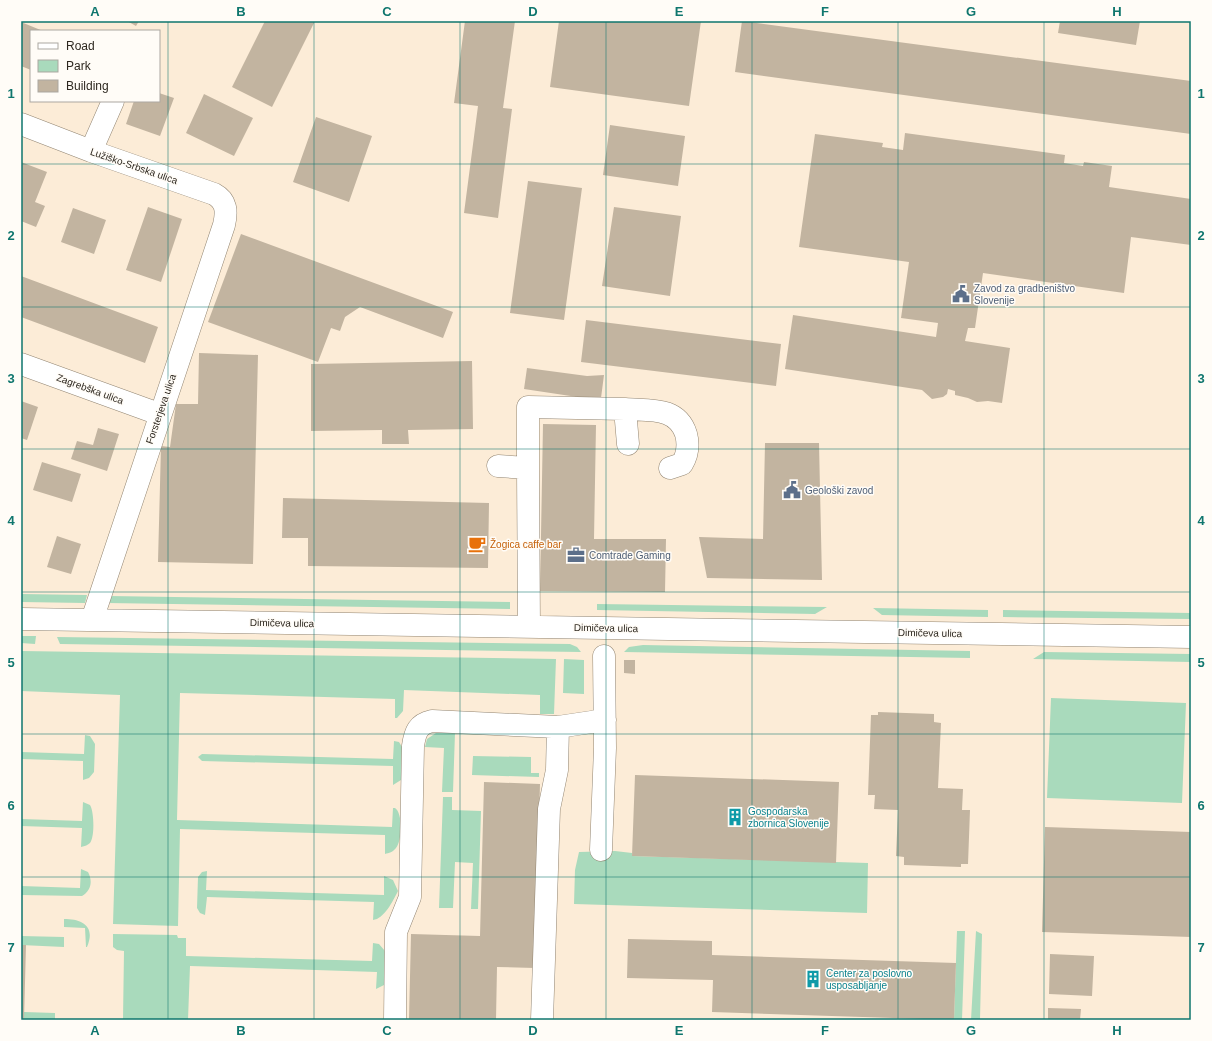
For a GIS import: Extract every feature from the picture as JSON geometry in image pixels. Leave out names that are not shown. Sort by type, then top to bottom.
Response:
[{"type":"street","points":[[91,151],[113,102]]},
{"type":"street","name":"Lužiško-Srbska ulica","points":[[21,124],[91,151],[214,194],[224,203],[226,215],[224,225]]},
{"type":"street","name":"Forsterjeva ulica","points":[[92,620],[159,414],[224,225]]},
{"type":"street","name":"Zagrebška ulica","points":[[21,364],[159,414]]},
{"type":"street","points":[[529,627],[528,408],[625,409],[661,412],[676,417],[684,427],[688,440],[688,455],[682,464],[670,468]]},
{"type":"street","points":[[625,409],[628,444]]},
{"type":"street","points":[[498,466],[528,468]]},
{"type":"street","name":"Dimičeva ulica","points":[[21,619],[1191,637]]},
{"type":"street","points":[[601,850],[605,720],[604,656]]},
{"type":"street","points":[[395,1020],[396,932],[410,897],[413,746],[417,729],[424,723],[432,721],[558,728],[605,720]]},
{"type":"street","points":[[542,1020],[549,809],[557,770],[558,728]]},
{"type":"green space","points":[[21,594],[87,595],[85,603],[21,602]]},
{"type":"green space","points":[[109,596],[510,602],[510,609],[107,603]]},
{"type":"green space","points":[[597,604],[827,607],[815,614],[597,610]]},
{"type":"green space","points":[[873,608],[988,610],[988,617],[882,615]]},
{"type":"green space","points":[[1003,610],[1191,613],[1191,619],[1003,617]]},
{"type":"green space","points":[[21,636],[36,636],[35,644],[21,643]]},
{"type":"green space","points":[[57,637],[570,644],[577,647],[581,652],[60,644]]},
{"type":"green space","points":[[643,645],[970,651],[970,658],[624,652],[629,647]]},
{"type":"green space","points":[[21,651],[556,659],[554,714],[540,714],[540,695],[404,690],[403,711],[397,718],[395,718],[395,699],[180,693],[177,820],[392,827],[393,808],[395,808],[398,811],[401,827],[400,840],[395,849],[385,854],[385,835],[180,829],[178,926],[113,924],[120,695],[21,691]]},
{"type":"green space","points":[[1044,652],[1191,654],[1191,662],[1033,659]]},
{"type":"green space","points":[[564,659],[584,660],[584,694],[563,693]]},
{"type":"green space","points":[[1051,698],[1186,703],[1182,803],[1047,798]]},
{"type":"green space","points":[[436,733],[455,733],[453,792],[442,792],[444,748],[425,747],[427,739]]},
{"type":"green space","points":[[85,735],[90,736],[95,744],[94,772],[89,778],[83,780],[83,761],[21,759],[21,752],[84,754]]},
{"type":"green space","points":[[394,741],[399,742],[402,747],[401,780],[393,785],[393,766],[202,761],[198,757],[202,754],[393,759]]},
{"type":"green space","points":[[473,756],[531,757],[531,773],[539,773],[539,777],[472,775]]},
{"type":"green space","points":[[443,797],[452,797],[452,810],[481,811],[478,909],[471,909],[473,863],[455,862],[453,908],[439,908]]},
{"type":"green space","points":[[83,802],[90,805],[91,808],[93,818],[93,835],[90,843],[81,847],[82,828],[21,826],[21,819],[82,821]]},
{"type":"green space","points":[[615,851],[632,853],[632,856],[868,863],[867,913],[574,904],[575,870],[579,852]]},
{"type":"green space","points":[[81,869],[88,872],[91,882],[89,889],[82,896],[21,895],[21,886],[80,888]]},
{"type":"green space","points":[[207,871],[206,890],[384,895],[384,876],[393,880],[398,891],[384,913],[377,919],[373,920],[374,902],[207,897],[205,915],[200,913],[197,908],[198,877],[202,872]]},
{"type":"green space","points":[[64,919],[76,920],[86,925],[90,934],[87,947],[85,928],[64,927]]},
{"type":"green space","points":[[957,931],[965,931],[962,1020],[954,1020]]},
{"type":"green space","points":[[976,931],[982,934],[980,1020],[971,1020]]},
{"type":"green space","points":[[113,934],[177,935],[178,938],[186,938],[186,956],[372,961],[373,943],[379,944],[385,951],[385,982],[384,985],[376,989],[377,972],[190,966],[188,1020],[123,1020],[124,951],[117,950],[113,947]]},
{"type":"green space","points":[[21,936],[64,937],[64,947],[21,945]]},
{"type":"green space","points":[[24,1012],[55,1013],[55,1020],[24,1020]]},
{"type":"building","points":[[127,21],[139,21],[136,26]]},
{"type":"building","points":[[265,21],[315,21],[272,107],[232,87]]},
{"type":"building","points":[[465,21],[515,21],[503,108],[512,109],[498,218],[464,213],[478,106],[454,103]]},
{"type":"building","points":[[559,21],[701,21],[689,106],[550,87]]},
{"type":"building","points":[[742,21],[1191,81],[1191,134],[735,72]]},
{"type":"building","points":[[1060,21],[1140,21],[1136,45],[1058,33]]},
{"type":"building","points":[[21,22],[41,30],[30,30],[30,70],[21,66]]},
{"type":"building","points":[[160,93],[174,98],[160,136],[126,124],[134,102],[160,102]]},
{"type":"building","points":[[204,94],[253,118],[234,156],[186,133]]},
{"type":"building","points":[[316,117],[372,136],[349,202],[293,182]]},
{"type":"building","points":[[610,125],[685,136],[678,186],[603,175]]},
{"type":"building","points":[[905,133],[1065,155],[1064,163],[1083,166],[1084,162],[1112,166],[1109,187],[1191,199],[1191,245],[1131,237],[1124,293],[983,273],[975,328],[968,328],[965,341],[1010,348],[1002,403],[988,401],[977,402],[955,395],[955,391],[948,389],[947,394],[943,397],[932,399],[922,390],[785,369],[793,315],[936,337],[938,323],[901,318],[909,262],[799,247],[815,134],[883,143],[882,147],[903,150]]},
{"type":"building","points":[[21,162],[47,172],[35,202],[45,206],[36,227],[21,221]]},
{"type":"building","points":[[528,181],[582,188],[564,320],[510,313]]},
{"type":"building","points":[[148,207],[182,219],[161,282],[126,270]]},
{"type":"building","points":[[614,207],[681,216],[670,296],[602,286]]},
{"type":"building","points":[[73,208],[106,220],[94,254],[61,242]]},
{"type":"building","points":[[241,234],[453,312],[443,338],[360,307],[345,317],[340,331],[331,328],[318,362],[208,322]]},
{"type":"building","points":[[21,276],[158,327],[145,363],[21,317]]},
{"type":"building","points":[[586,320],[781,344],[776,386],[581,362]]},
{"type":"building","points":[[199,353],[258,355],[253,564],[158,562],[161,446],[170,447],[176,404],[198,404]]},
{"type":"building","points":[[472,361],[473,429],[408,430],[409,444],[382,444],[382,430],[311,431],[311,364]]},
{"type":"building","points":[[527,368],[587,376],[604,375],[601,398],[584,398],[524,389]]},
{"type":"building","points":[[21,401],[38,407],[27,440],[21,438]]},
{"type":"building","points":[[543,424],[596,425],[594,539],[666,539],[665,592],[540,591]]},
{"type":"building","points":[[98,428],[119,434],[107,471],[71,459],[77,441],[93,445]]},
{"type":"building","name":"Geološki zavod","points":[[765,443],[819,443],[822,580],[707,578],[699,537],[763,539]]},
{"type":"building","points":[[42,462],[81,474],[72,502],[33,490]]},
{"type":"building","points":[[283,498],[489,503],[488,568],[308,566],[308,538],[282,538]]},
{"type":"building","points":[[57,536],[81,544],[71,574],[47,567]]},
{"type":"building","points":[[624,660],[635,660],[635,674],[624,673]]},
{"type":"building","points":[[878,712],[934,714],[934,722],[941,723],[938,788],[963,789],[962,810],[970,810],[968,864],[961,864],[961,867],[904,865],[904,857],[896,856],[898,810],[874,809],[875,795],[868,795],[871,715],[878,715]]},
{"type":"building","name":"Gospodarska zbornica Slovenije","points":[[635,775],[839,782],[836,863],[632,856]]},
{"type":"building","points":[[484,782],[540,784],[535,968],[497,967],[496,1020],[409,1020],[411,934],[480,936]]},
{"type":"building","points":[[1045,827],[1191,832],[1191,937],[1042,932]]},
{"type":"building","name":"Center za poslovno usposabljanje","points":[[628,939],[712,941],[712,955],[956,963],[954,1020],[712,1012],[713,980],[627,978]]},
{"type":"building","points":[[21,945],[26,945],[24,1020],[21,1020]]},
{"type":"building","points":[[1050,954],[1094,956],[1092,996],[1049,994]]},
{"type":"building","points":[[1048,1008],[1081,1009],[1080,1020],[1048,1020]]},
{"type":"place","name":"Zavod za gradbeništvo Slovenije","points":[[961,294]]},
{"type":"place","name":"Geološki zavod","points":[[792,490]]},
{"type":"place","name":"Žogica caffe bar","points":[[477,544]]},
{"type":"place","name":"Comtrade Gaming","points":[[576,555]]},
{"type":"place","name":"Gospodarska zbornica Slovenije","points":[[735,817]]},
{"type":"place","name":"Center za poslovno usposabljanje","points":[[813,979]]}]
